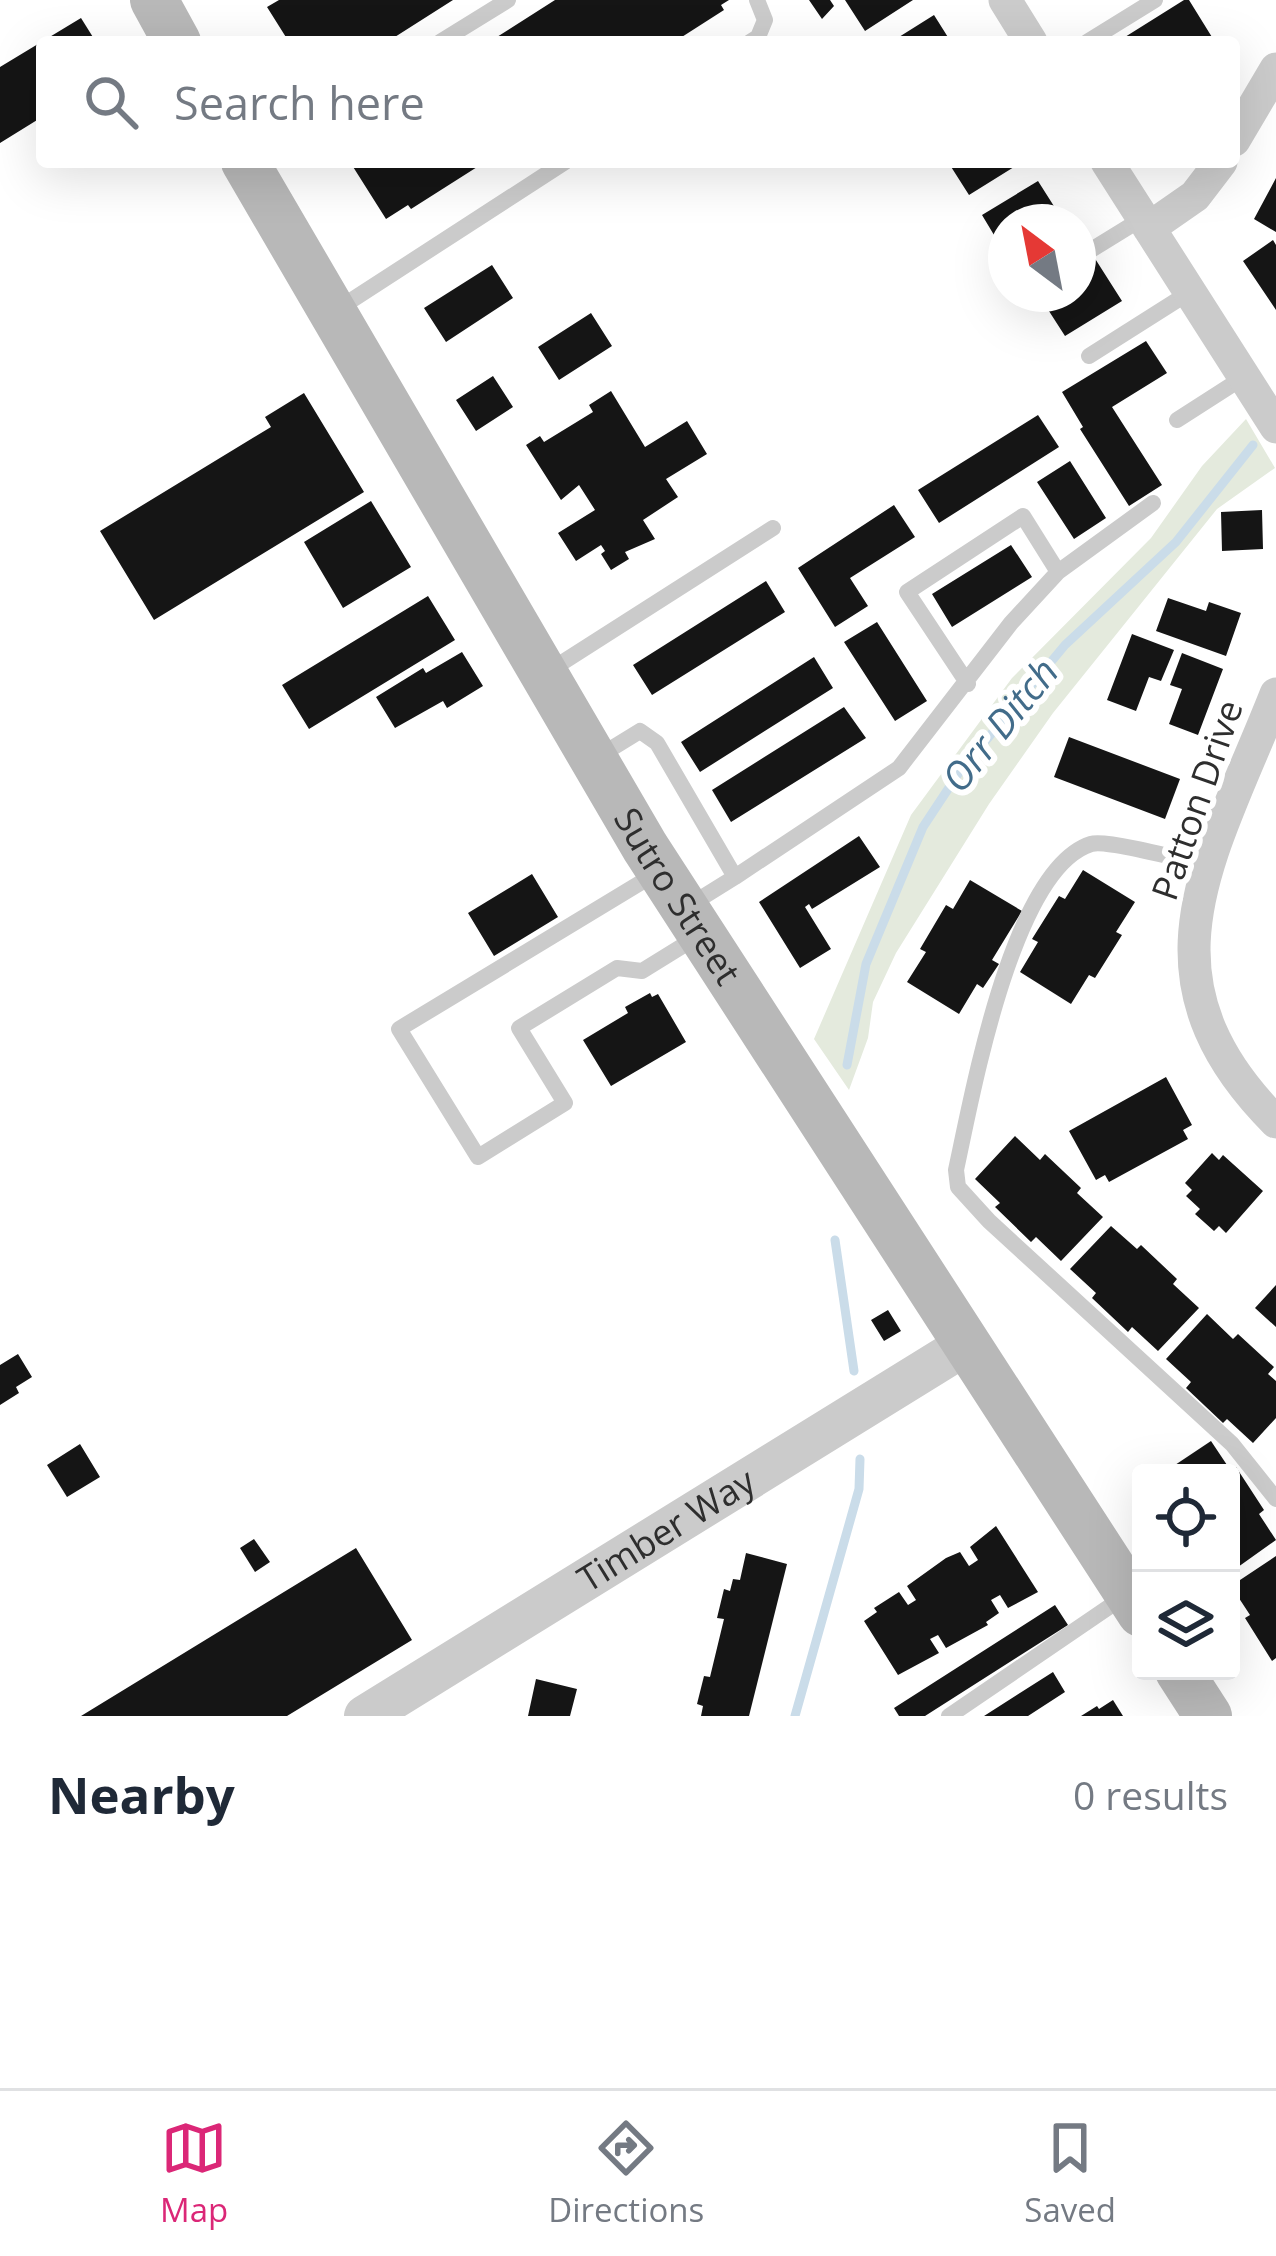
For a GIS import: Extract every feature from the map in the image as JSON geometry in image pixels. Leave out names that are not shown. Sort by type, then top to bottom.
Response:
[{"type":"main road","name":"Sutro Street","points":[[250,168],[682,904],[1132,1599]]},
{"type":"main road","points":[[1184,1680],[1208,1716]]},
{"type":"street","points":[[1005,0],[1027,36]]},
{"type":"street","points":[[1240,130],[1276,69]]},
{"type":"street","points":[[1111,168],[1276,427]]},
{"type":"street","points":[[1146,223],[1196,196],[1217,168]]},
{"type":"street","name":"Patton Drive","points":[[1276,694],[1209,866],[1192,935],[1200,1007],[1225,1064],[1276,1122]]},
{"type":"street","name":"Timber Way","points":[[364,1716],[967,1344]]},
{"type":"lane","points":[[450,36],[508,0]]},
{"type":"lane","points":[[758,0],[765,20],[758,36]]},
{"type":"lane","points":[[1098,36],[1155,0]]},
{"type":"lane","points":[[334,311],[557,168]]},
{"type":"lane","points":[[1096,249],[1146,223]]},
{"type":"lane","points":[[1089,356],[1190,292]]},
{"type":"lane","points":[[1177,420],[1244,376]]},
{"type":"lane","points":[[682,904],[642,971],[617,968],[519,1028],[566,1103],[478,1157],[399,1029],[735,877],[899,768],[1011,623],[1058,572],[1153,503]]},
{"type":"lane","points":[[968,684],[907,592],[1023,516],[1058,572]]},
{"type":"lane","points":[[544,674],[773,528]]},
{"type":"lane","points":[[593,759],[640,731],[656,743],[735,877]]},
{"type":"lane","points":[[1209,866],[1095,842],[1068,856],[1039,899],[992,1006],[956,1170],[958,1187],[989,1221],[1232,1444],[1276,1498]]},
{"type":"lane","points":[[949,1716],[1132,1606]]},
{"type":"shaded area","points":[[1246,419],[1275,468],[1217,509],[1053,713],[989,804],[896,953],[873,1002],[868,1038],[849,1090],[814,1039],[911,815],[1012,678],[1151,538],[1202,466]]},
{"type":"building","points":[[279,0],[453,0],[396,36],[285,36],[267,7]]},
{"type":"building","points":[[555,0],[729,0],[721,5],[724,10],[683,36],[498,36]]},
{"type":"building","points":[[809,0],[830,0],[834,6],[822,19]]},
{"type":"building","points":[[845,0],[913,0],[865,31]]},
{"type":"building","points":[[1189,0],[1211,36],[1127,36]]},
{"type":"building","points":[[934,15],[947,36],[901,36]]},
{"type":"building","points":[[81,18],[92,36],[51,36]]},
{"type":"building","points":[[36,45],[36,121],[0,143],[0,67]]},
{"type":"building","points":[[354,168],[476,168],[411,209],[408,205],[386,219]]},
{"type":"building","points":[[952,168],[1012,168],[969,195]]},
{"type":"building","points":[[1276,178],[1276,232],[1254,219]]},
{"type":"building","points":[[1038,181],[1053,204],[1000,204]]},
{"type":"building","points":[[1273,240],[1276,245],[1276,310],[1243,261]]},
{"type":"building","points":[[1096,260],[1122,301],[1065,336],[1050,312],[1096,312]]},
{"type":"building","points":[[492,265],[513,298],[446,342],[424,308]]},
{"type":"building","points":[[591,313],[612,346],[559,380],[538,347]]},
{"type":"building","points":[[1146,341],[1167,373],[1112,407],[1162,485],[1129,506],[1062,392]]},
{"type":"building","points":[[493,376],[513,407],[476,431],[456,400]]},
{"type":"building","points":[[611,391],[645,447],[687,421],[707,454],[666,479],[678,497],[643,520],[655,539],[625,552],[629,559],[611,570],[601,545],[576,561],[558,533],[595,510],[579,485],[561,500],[526,445],[540,436],[544,442],[593,412],[589,405]]},
{"type":"building","points":[[304,393],[364,492],[154,620],[100,531],[271,427],[265,417]]},
{"type":"building","points":[[1038,415],[1059,447],[939,523],[918,490]]},
{"type":"building","points":[[1070,461],[1106,518],[1074,539],[1037,482]]},
{"type":"building","points":[[371,501],[411,567],[343,608],[304,542]]},
{"type":"building","points":[[894,505],[915,537],[850,578],[868,606],[835,627],[798,568]]},
{"type":"building","points":[[1262,510],[1263,549],[1222,551],[1221,512]]},
{"type":"building","points":[[1011,545],[1032,577],[952,627],[932,594]]},
{"type":"building","points":[[766,581],[785,612],[652,695],[633,665]]},
{"type":"building","points":[[428,596],[455,640],[309,729],[282,685]]},
{"type":"building","points":[[1168,598],[1206,611],[1209,602],[1241,613],[1226,656],[1156,631]]},
{"type":"building","points":[[877,622],[927,701],[895,721],[844,642]]},
{"type":"building","points":[[1132,634],[1174,650],[1161,681],[1149,677],[1136,711],[1107,700]]},
{"type":"building","points":[[462,652],[483,686],[447,708],[443,701],[395,728],[376,697],[423,668],[426,673]]},
{"type":"building","points":[[1182,653],[1223,669],[1198,735],[1169,724],[1182,689],[1170,685]]},
{"type":"building","points":[[814,657],[833,688],[700,772],[681,742]]},
{"type":"building","points":[[844,707],[866,738],[731,822],[712,790]]},
{"type":"building","points":[[1069,737],[1180,779],[1165,819],[1054,777]]},
{"type":"building","points":[[859,836],[880,867],[812,909],[809,904],[805,907],[831,949],[800,968],[759,902]]},
{"type":"building","points":[[1083,870],[1135,902],[1116,932],[1122,935],[1095,978],[1089,975],[1071,1004],[1020,972],[1038,942],[1032,939],[1059,896],[1065,899]]},
{"type":"building","points":[[532,874],[558,917],[494,956],[468,913]]},
{"type":"building","points":[[970,880],[1022,911],[992,960],[999,964],[983,988],[977,984],[959,1014],[907,982],[946,905],[953,909]]},
{"type":"building","points":[[650,993],[652,997],[658,994],[686,1042],[611,1086],[583,1040],[628,1013],[625,1007]]},
{"type":"building","points":[[1166,1077],[1192,1125],[1183,1130],[1188,1139],[1109,1182],[1105,1175],[1096,1180],[1069,1131]]},
{"type":"building","points":[[1015,1136],[1040,1160],[1045,1154],[1103,1217],[1061,1261],[1036,1237],[1031,1242],[995,1207],[1000,1203],[975,1179]]},
{"type":"building","points":[[1212,1153],[1219,1160],[1223,1155],[1263,1191],[1226,1233],[1219,1226],[1214,1231],[1195,1214],[1200,1209],[1186,1196],[1192,1190],[1185,1183]]},
{"type":"building","points":[[1111,1226],[1137,1249],[1141,1245],[1199,1308],[1158,1351],[1132,1327],[1128,1332],[1070,1269]]},
{"type":"building","points":[[1276,1285],[1276,1327],[1255,1308]]},
{"type":"building","points":[[888,1310],[901,1331],[884,1341],[871,1320]]},
{"type":"building","points":[[1207,1314],[1274,1367],[1268,1374],[1276,1381],[1276,1418],[1253,1443],[1186,1388],[1191,1382],[1166,1359]]},
{"type":"building","points":[[18,1354],[32,1377],[0,1405],[0,1365]]},
{"type":"building","points":[[1211,1441],[1226,1464],[1176,1464]]},
{"type":"building","points":[[80,1444],[100,1477],[67,1497],[47,1465]]},
{"type":"building","points":[[1240,1473],[1264,1510],[1259,1514],[1276,1540],[1240,1566]]},
{"type":"building","points":[[996,1526],[1038,1592],[1008,1608],[1000,1595],[991,1600],[999,1613],[988,1625],[946,1648],[938,1635],[930,1639],[939,1653],[898,1675],[864,1621],[877,1612],[874,1608],[899,1592],[908,1605],[916,1600],[907,1586],[946,1558],[960,1552],[969,1566],[978,1560],[970,1547]]},
{"type":"building","points":[[254,1539],[270,1562],[255,1572],[240,1548]]},
{"type":"building","points":[[356,1548],[412,1640],[287,1716],[81,1716]]},
{"type":"building","points":[[746,1553],[787,1564],[749,1716],[701,1716],[703,1706],[697,1704],[704,1676],[710,1677],[724,1619],[717,1618],[724,1589],[730,1591],[733,1579],[740,1580]]},
{"type":"building","points":[[1276,1556],[1276,1658],[1272,1661],[1245,1618],[1250,1615],[1240,1600],[1240,1580]]},
{"type":"building","points":[[1055,1605],[1068,1625],[925,1716],[899,1716],[894,1708]]},
{"type":"building","points":[[1053,1672],[1065,1692],[1028,1716],[984,1716]]},
{"type":"building","points":[[536,1679],[577,1689],[570,1716],[528,1716]]},
{"type":"building","points":[[1113,1700],[1123,1716],[1081,1716],[1099,1709]]},
{"type":"waterway","name":"Orr Ditch","points":[[847,1065],[866,964],[923,827],[958,774],[1065,645],[1176,542],[1253,445]]},
{"type":"waterway","name":"Orr Ditch","points":[[835,1240],[854,1371]]},
{"type":"waterway","name":"Orr Ditch","points":[[795,1716],[859,1489],[860,1459]]}]
